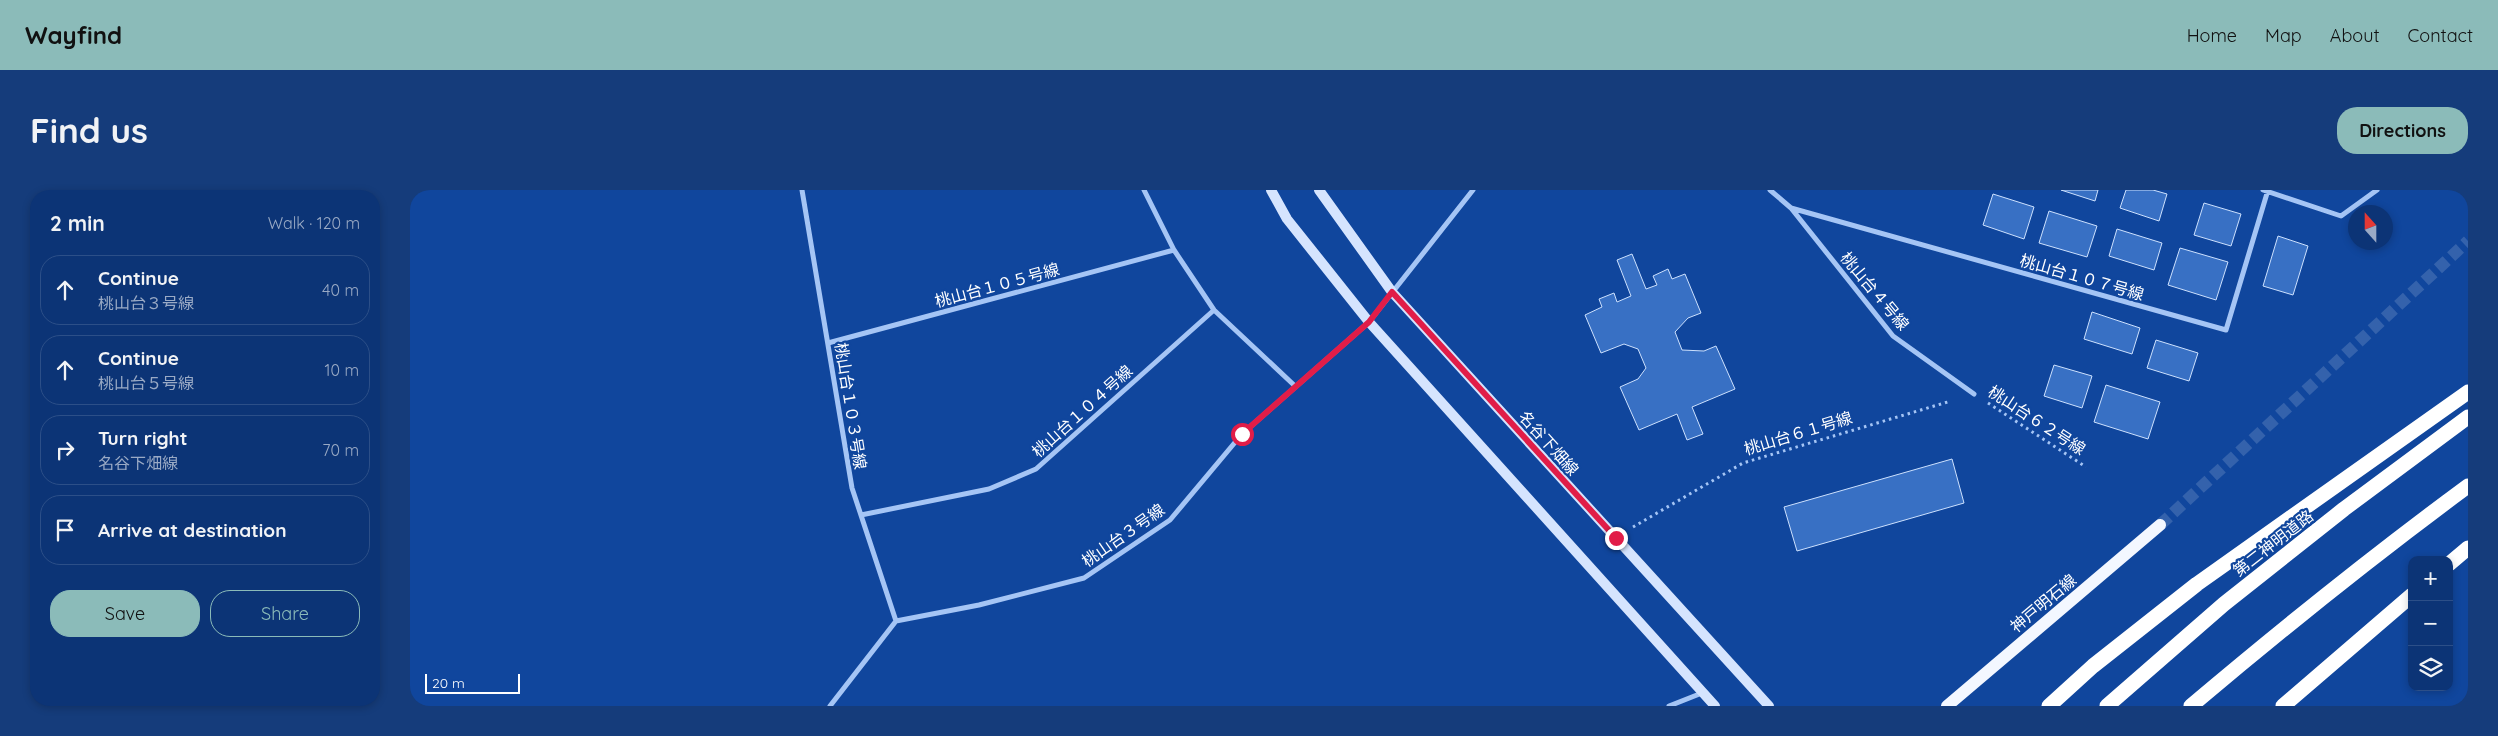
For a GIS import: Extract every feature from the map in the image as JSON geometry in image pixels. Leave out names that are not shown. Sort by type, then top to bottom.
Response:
[{"type":"highway","points":[[2048,706],[2093,666],[2196,584],[2468,392]]},
{"type":"highway","name":"第二神明道路","points":[[2107,706],[2232,598],[2344,509],[2468,417]]},
{"type":"highway","points":[[2191,706],[2359,568],[2468,486]]},
{"type":"highway","points":[[2453,561],[2468,548]]},
{"type":"highway","points":[[2283,706],[2408,598]]},
{"type":"main road","name":"神戸明石線","points":[[1947,706],[2160,525]]},
{"type":"street","name":"桃山台１０３号線","points":[[802,190],[852,488],[896,622]]},
{"type":"street","points":[[1144,190],[1174,250],[1214,310],[1295,386]]},
{"type":"street","points":[[1271,190],[1287,219],[1369,322],[1715,706]]},
{"type":"street","name":"名谷下畑線","points":[[1319,190],[1392,292],[1769,706]]},
{"type":"street","name":"桃山台３号線","points":[[896,622],[979,605],[1084,578],[1170,520],[1242,434],[1369,322],[1473,190]]},
{"type":"street","name":"桃山台４号線","points":[[1770,190],[1791,208],[1893,336],[1974,394]]},
{"type":"street","points":[[2266,190],[2341,216],[2377,190]]},
{"type":"street","name":"桃山台１０７号線","points":[[1791,208],[2226,330],[2266,190]]},
{"type":"street","name":"桃山台１０５号線","points":[[828,343],[1174,250]]},
{"type":"street","name":"桃山台１０４号線","points":[[860,515],[990,489],[1036,469],[1214,310]]},
{"type":"street","points":[[830,706],[896,622]]},
{"type":"street","points":[[1669,706],[1702,693]]},
{"type":"path","name":"桃山台６２号線","points":[[1974,394],[2086,467]]},
{"type":"path","name":"桃山台６１号線","points":[[1616,538],[1743,463],[1974,394]]},
{"type":"building","points":[[2061,190],[2098,190],[2095,201]]},
{"type":"building","points":[[2126,190],[2153,190],[2167,194],[2159,221],[2120,208]]},
{"type":"building","points":[[1993,194],[2034,207],[2024,239],[1983,225]]},
{"type":"building","points":[[2204,203],[2241,214],[2231,246],[2194,235]]},
{"type":"building","points":[[2049,211],[2097,226],[2087,257],[2039,243]]},
{"type":"building","points":[[2117,229],[2162,243],[2154,270],[2109,256]]},
{"type":"building","points":[[2278,236],[2308,246],[2293,295],[2263,286]]},
{"type":"building","points":[[2180,248],[2228,262],[2216,300],[2168,285]]},
{"type":"building","points":[[1632,254],[1646,289],[1657,285],[1653,276],[1668,269],[1672,279],[1685,274],[1701,313],[1688,318],[1675,332],[1682,350],[1704,351],[1716,346],[1735,389],[1692,407],[1703,434],[1687,440],[1677,414],[1639,430],[1620,387],[1638,379],[1646,368],[1638,349],[1624,344],[1601,353],[1585,315],[1602,307],[1599,299],[1614,293],[1617,302],[1631,296],[1617,260]]},
{"type":"building","points":[[2092,312],[2140,328],[2132,354],[2084,339]]},
{"type":"building","points":[[2156,340],[2198,353],[2189,381],[2147,368]]},
{"type":"building","points":[[2054,365],[2092,376],[2082,408],[2044,396]]},
{"type":"building","points":[[2106,385],[2160,402],[2148,439],[2094,422]]},
{"type":"building","points":[[1952,459],[1964,503],[1797,551],[1784,507]]},
{"type":"tunnel","points":[[2160,525],[2468,241]]},
{"type":"route","points":[[1242,434],[1369,322],[1392,292],[1616,538]]}]
